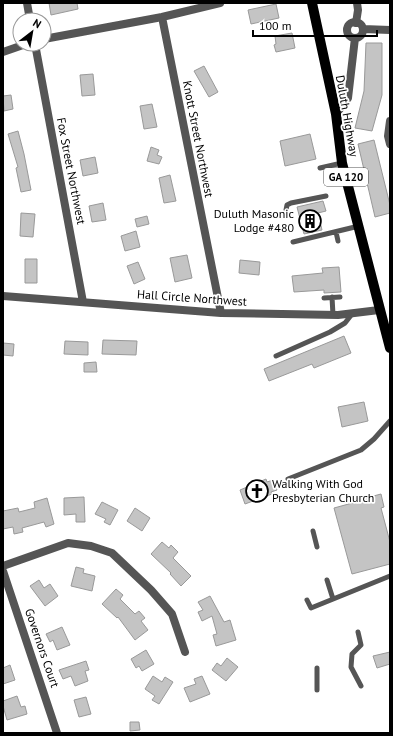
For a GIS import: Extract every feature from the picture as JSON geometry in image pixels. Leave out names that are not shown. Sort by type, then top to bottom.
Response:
[{"type":"main road","name":"Duluth Highway","points":[[312,3],[336,114],[342,163],[390,348]]},
{"type":"street","points":[[52,38],[162,17],[220,3]]},
{"type":"street","points":[[356,23],[358,10],[357,3]]},
{"type":"street","name":"Knott Street Northwest","points":[[162,17],[221,313]]},
{"type":"street","points":[[355,38],[349,35],[348,29],[351,24],[356,23],[363,29],[390,30]]},
{"type":"street","points":[[355,38],[361,35],[363,29]]},
{"type":"street","points":[[336,114],[348,98],[355,38]]},
{"type":"street","name":"Fox Street Northwest","points":[[36,52],[83,302]]},
{"type":"street","points":[[389,138],[390,121]]},
{"type":"street","name":"Hall Circle Northwest","points":[[3,296],[221,313],[333,315],[379,310]]},
{"type":"street","points":[[3,566],[68,543],[91,546],[112,554],[151,590],[172,614],[185,652]]},
{"type":"street","name":"Governors Court","points":[[3,571],[57,733]]},
{"type":"lane","points":[[320,168],[342,163]]},
{"type":"lane","points":[[286,210],[287,205],[291,203],[326,196]]},
{"type":"lane","points":[[332,226],[338,241]]},
{"type":"lane","points":[[293,242],[359,226]]},
{"type":"lane","points":[[332,297],[333,315]]},
{"type":"lane","points":[[324,298],[340,297]]},
{"type":"lane","points":[[276,356],[330,332],[345,323],[352,314]]},
{"type":"lane","points":[[288,479],[361,450],[374,439],[390,421]]},
{"type":"lane","points":[[313,531],[317,547]]},
{"type":"lane","points":[[307,600],[311,608],[390,576]]},
{"type":"lane","points":[[327,580],[333,599]]},
{"type":"lane","points":[[358,632],[361,645],[352,654],[351,668],[361,686]]},
{"type":"lane","points":[[317,668],[317,690]]},
{"type":"building","points":[[49,3],[77,3],[78,9],[52,15],[52,12],[50,12]]},
{"type":"building","points":[[276,4],[279,18],[251,24],[248,10]]},
{"type":"building","points":[[292,33],[295,48],[276,52],[274,45],[276,44],[275,36]]},
{"type":"building","points":[[366,43],[382,43],[382,95],[372,131],[355,128],[364,91]]},
{"type":"building","points":[[204,66],[218,92],[209,97],[194,71]]},
{"type":"building","points":[[93,74],[95,95],[82,96],[80,75]]},
{"type":"building","points":[[11,95],[13,109],[4,111],[3,96]]},
{"type":"building","points":[[152,104],[157,127],[144,129],[140,106]]},
{"type":"building","points":[[18,131],[31,190],[21,192],[16,168],[18,167],[8,134]]},
{"type":"building","points":[[310,134],[316,159],[285,166],[280,141]]},
{"type":"building","points":[[374,140],[390,205],[390,213],[375,217],[358,144]]},
{"type":"building","points":[[151,147],[159,150],[157,155],[162,157],[159,164],[147,161]]},
{"type":"building","points":[[95,157],[98,173],[83,176],[80,160]]},
{"type":"building","points":[[170,175],[176,201],[164,203],[159,178]]},
{"type":"building","name":"Duluth Masonic Lodge #480","points":[[323,201],[326,211],[318,213],[322,230],[304,234],[297,207]]},
{"type":"building","points":[[103,203],[106,220],[92,222],[89,206]]},
{"type":"building","points":[[21,213],[35,214],[33,237],[20,236]]},
{"type":"building","points":[[147,216],[149,224],[137,227],[135,219]]},
{"type":"building","points":[[136,231],[140,247],[125,251],[121,236]]},
{"type":"building","points":[[187,255],[192,278],[175,282],[170,258]]},
{"type":"building","points":[[25,259],[37,259],[37,283],[25,283]]},
{"type":"building","points":[[240,260],[260,262],[259,275],[239,273]]},
{"type":"building","points":[[138,262],[145,279],[134,284],[127,266]]},
{"type":"building","points":[[339,267],[341,292],[324,293],[324,290],[294,292],[292,276],[323,273],[322,268]]},
{"type":"building","points":[[344,336],[351,353],[314,368],[312,364],[269,381],[264,369]]},
{"type":"building","points":[[103,340],[137,341],[136,355],[102,354]]},
{"type":"building","points":[[65,341],[88,342],[88,355],[64,354]]},
{"type":"building","points":[[3,343],[14,344],[13,356],[3,355]]},
{"type":"building","points":[[96,362],[97,372],[84,372],[84,363]]},
{"type":"building","points":[[364,402],[368,421],[342,427],[338,407]]},
{"type":"building","name":"Walking With God Presbyterian Church","points":[[266,479],[267,482],[273,480],[277,490],[271,492],[272,494],[245,504],[240,490]]},
{"type":"building","points":[[381,494],[384,507],[381,508],[390,542],[390,564],[352,574],[334,508]]},
{"type":"building","points":[[84,497],[85,522],[76,522],[76,514],[64,515],[64,498]]},
{"type":"building","points":[[47,498],[54,524],[46,527],[44,522],[22,528],[23,532],[14,534],[13,527],[3,529],[3,511],[18,508],[19,512],[35,508],[34,502]]},
{"type":"building","points":[[102,502],[118,510],[110,525],[104,522],[106,519],[95,514]]},
{"type":"building","points":[[135,508],[150,518],[142,531],[127,521]]},
{"type":"building","points":[[162,542],[169,548],[171,545],[178,552],[173,558],[191,576],[181,586],[170,574],[171,573],[151,554]]},
{"type":"building","points":[[76,567],[84,569],[83,573],[95,576],[92,591],[71,586]]},
{"type":"building","points":[[39,580],[44,588],[50,584],[58,596],[45,606],[30,586]]},
{"type":"building","points":[[116,589],[123,595],[120,599],[135,614],[139,611],[145,618],[141,621],[148,630],[135,640],[118,617],[117,618],[102,604]]},
{"type":"building","points":[[210,596],[224,622],[230,620],[236,640],[216,646],[213,635],[217,634],[212,616],[202,621],[198,612],[203,610],[198,602]]},
{"type":"building","points":[[62,627],[70,645],[57,650],[53,640],[50,642],[46,634]]},
{"type":"building","points":[[146,650],[154,664],[142,671],[139,666],[136,668],[131,659]]},
{"type":"building","points":[[390,652],[390,664],[377,668],[373,656]]},
{"type":"building","points":[[227,658],[238,667],[226,681],[212,670],[217,663],[221,666]]},
{"type":"building","points":[[86,661],[89,670],[85,671],[88,681],[75,686],[71,676],[63,679],[59,670]]},
{"type":"building","points":[[10,665],[15,680],[3,684],[3,668]]},
{"type":"building","points":[[153,676],[162,682],[165,677],[173,682],[159,704],[152,700],[155,696],[145,689]]},
{"type":"building","points":[[202,676],[210,694],[190,702],[184,688],[196,684],[194,679]]},
{"type":"building","points":[[17,696],[21,707],[25,706],[27,714],[7,720],[3,701]]},
{"type":"building","points":[[86,697],[91,714],[79,717],[74,700]]},
{"type":"building","points":[[130,722],[139,722],[140,730],[130,731]]},
{"type":"place","name":"Duluth Masonic Lodge #480","points":[[310,221]]},
{"type":"place","name":"Walking With God Presbyterian Church","points":[[257,491]]}]
